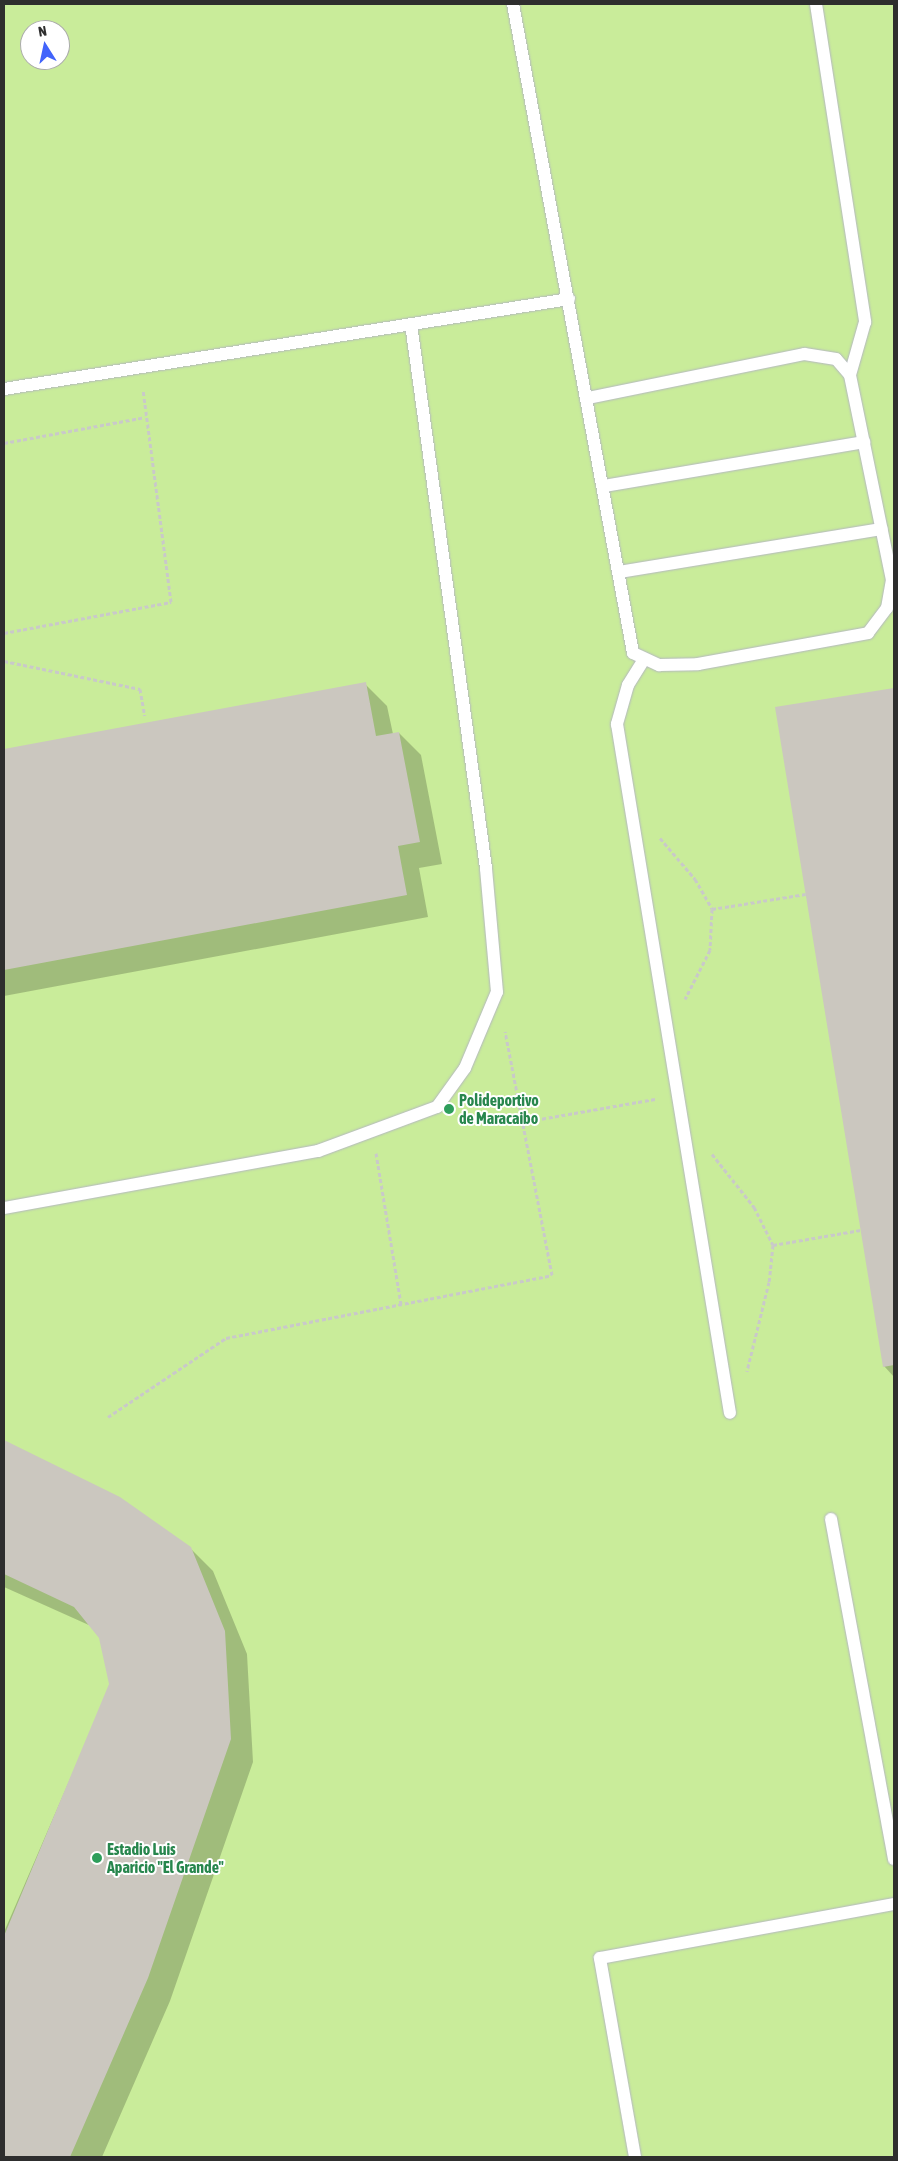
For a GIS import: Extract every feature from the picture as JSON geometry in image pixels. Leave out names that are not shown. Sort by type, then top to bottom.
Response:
[{"type":"lane","points":[[512,4],[588,398],[633,654],[643,661],[698,664],[868,633],[887,608],[892,580],[850,376],[836,359],[804,354],[588,398]]},
{"type":"lane","points":[[816,4],[865,322],[850,376]]},
{"type":"lane","points":[[4,389],[569,298]]},
{"type":"lane","points":[[4,1208],[318,1151],[373,1132],[437,1106],[464,1068],[497,992],[486,868],[411,324]]},
{"type":"lane","points":[[604,486],[864,442]]},
{"type":"lane","points":[[619,572],[882,529]]},
{"type":"lane","points":[[643,661],[628,685],[617,724],[676,1095],[730,1413]]},
{"type":"lane","points":[[831,1519],[889,1806],[894,1859]]},
{"type":"lane","points":[[635,2157],[600,1958],[894,1904]]},
{"type":"path","points":[[4,633],[171,602],[145,417],[141,367]]},
{"type":"path","points":[[4,443],[145,417]]},
{"type":"path","points":[[4,661],[140,689],[145,716]]},
{"type":"path","points":[[629,802],[695,879],[712,910],[710,950],[684,1003]]},
{"type":"path","points":[[712,910],[806,894]]},
{"type":"path","points":[[108,1417],[226,1338],[552,1275],[504,1029]]},
{"type":"path","points":[[523,1122],[676,1095]]},
{"type":"path","points":[[373,1132],[401,1304]]},
{"type":"path","points":[[708,1148],[754,1207],[773,1245],[769,1282],[745,1376]]},
{"type":"path","points":[[773,1245],[861,1230]]},
{"type":"green space","name":"Polideportivo de Maracaibo","points":[[4,4],[894,4],[894,2157],[4,2157]]},
{"type":"building","points":[[366,682],[376,736],[399,732],[420,842],[398,846],[407,895],[4,970],[4,749]]},
{"type":"building","points":[[894,688],[894,1365],[883,1367],[775,707]]},
{"type":"building","name":"Estadio Luis Aparicio \"El Grande\"","points":[[4,1440],[120,1497],[191,1547],[225,1631],[231,1739],[148,1978],[70,2157],[4,2157],[4,1936],[109,1684],[99,1638],[74,1607],[4,1574]]},
{"type":"place","name":"Polideportivo de Maracaibo","points":[[449,1109]]},
{"type":"place","name":"Estadio Luis Aparicio \"El Grande\"","points":[[97,1858]]}]
